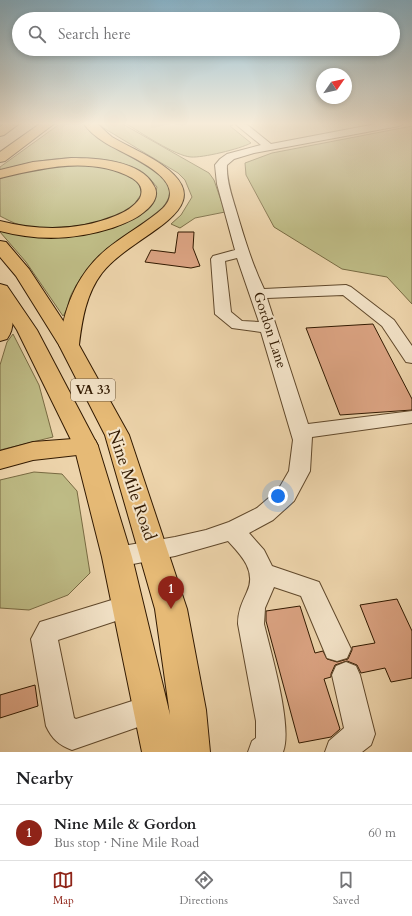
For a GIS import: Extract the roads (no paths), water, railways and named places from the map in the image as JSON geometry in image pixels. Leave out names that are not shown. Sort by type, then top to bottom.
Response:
[{"type":"main road","points":[[70,345],[73,316],[83,288],[95,270],[115,251],[162,217],[173,207],[178,192],[174,180],[163,171],[141,158]]},
{"type":"main road","points":[[0,174],[24,167],[50,163],[99,163],[124,169],[137,175],[145,181],[149,191],[147,199],[137,210],[121,220],[99,227],[75,231],[43,233],[0,226]]},
{"type":"main road","name":"Nine Mile Road","points":[[0,246],[23,273],[70,345],[117,434],[171,609],[188,710],[191,752]]},
{"type":"main road","name":"Nine Mile Road","points":[[0,290],[28,330],[86,446],[117,557],[161,752]]},
{"type":"main road","points":[[0,306],[3,313],[3,327],[0,335]]},
{"type":"main road","points":[[0,460],[33,451],[86,446]]},
{"type":"street","name":"Gordon Lane","points":[[117,557],[200,540],[232,530],[261,516],[280,503],[294,485],[298,477],[303,454],[303,440],[269,328],[223,187],[220,167],[229,158]]},
{"type":"street","points":[[243,252],[218,259],[223,314],[238,325],[269,328]]},
{"type":"street","points":[[258,294],[346,290],[388,323],[412,358]]},
{"type":"street","points":[[301,432],[412,418]]},
{"type":"street","points":[[232,530],[257,559],[263,573],[261,588],[250,609],[251,624],[271,721],[271,744],[264,752]]},
{"type":"street","points":[[263,573],[310,589],[342,662],[360,734],[340,752]]},
{"type":"street","points":[[128,606],[77,623],[49,630],[44,639],[61,726],[72,735],[151,709]]},
{"type":"place","name":"Nine Mile & Gordon","points":[[171,609]]}]
